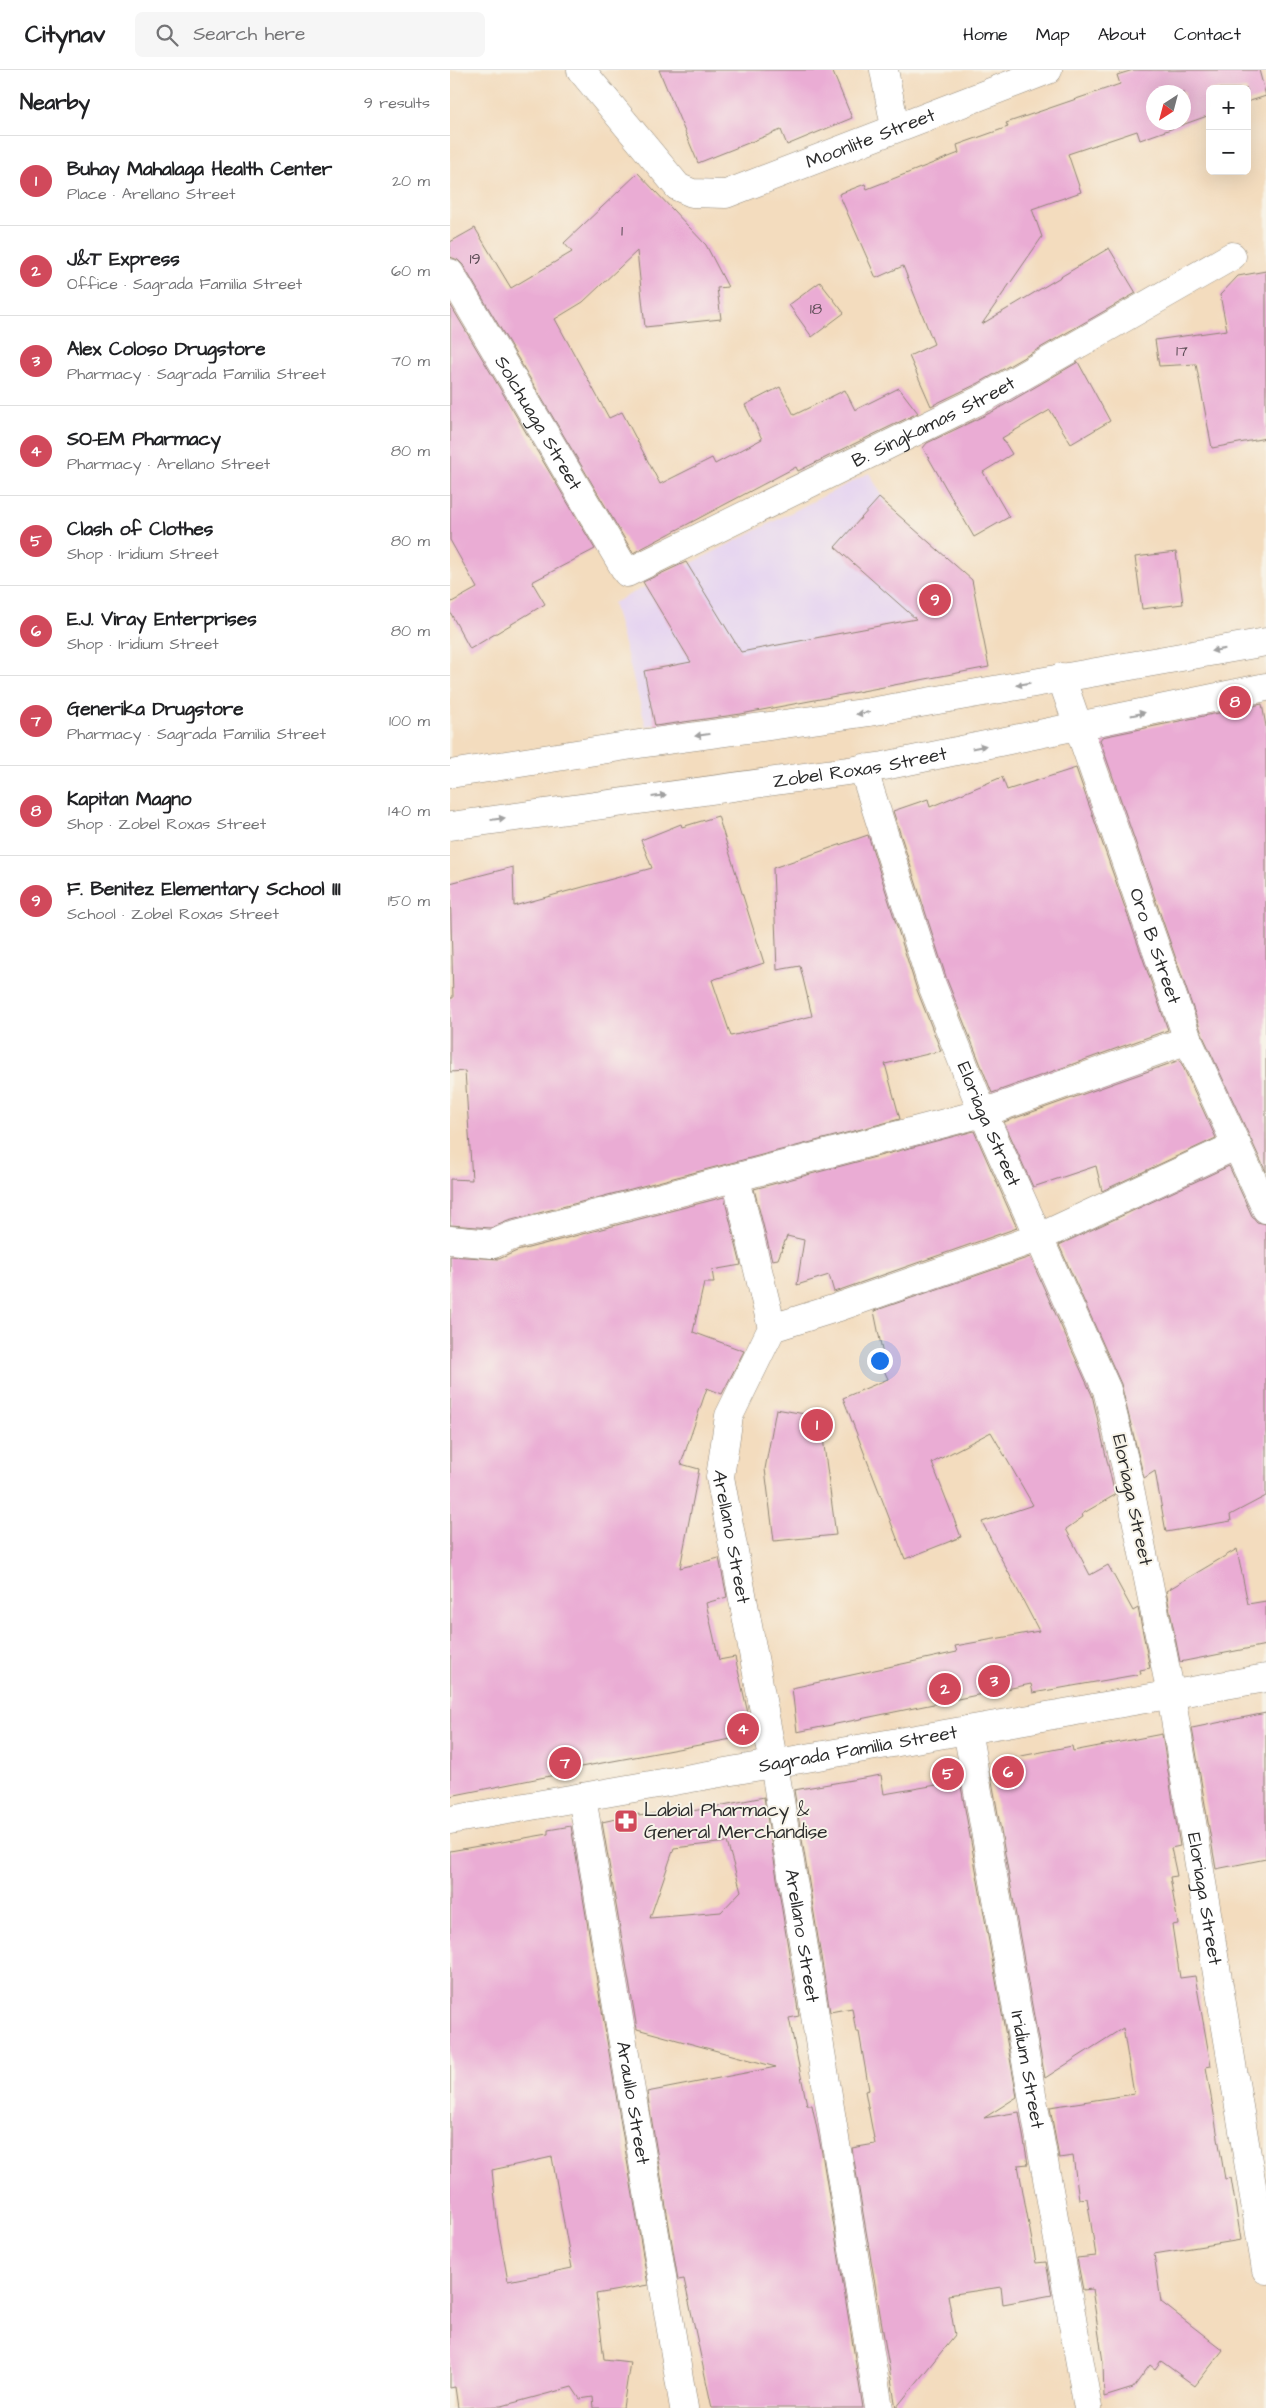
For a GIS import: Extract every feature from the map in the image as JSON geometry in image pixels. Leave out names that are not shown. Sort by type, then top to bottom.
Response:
[{"type":"street","name":"Moonlite Street","points":[[581,70],[678,187],[692,193],[726,194],[895,127],[1048,70]]},
{"type":"street","points":[[884,70],[895,127]]},
{"type":"street","name":"B. Singkamas Street","points":[[627,572],[986,397],[1232,256]]},
{"type":"street","name":"Solchuaga Street","points":[[450,273],[627,572]]},
{"type":"street","points":[[450,774],[639,744],[870,712],[1266,642]]},
{"type":"street","name":"Oro B Street","points":[[1061,677],[1188,1040],[1266,1209]]},
{"type":"street","name":"Zobel Roxas Street","points":[[450,826],[863,768],[1266,687]]},
{"type":"street","name":"Eloriaga Street","points":[[863,768],[932,985],[984,1113],[1107,1390],[1126,1468],[1171,1695],[1266,2270]]},
{"type":"street","points":[[450,1240],[493,1244],[512,1236],[984,1113],[1188,1040]]},
{"type":"street","points":[[736,1179],[772,1328],[836,1308],[1040,1237],[1237,1145]]},
{"type":"street","name":"Arellano Street","points":[[772,1328],[729,1416],[720,1477],[774,1764],[879,2408]]},
{"type":"street","name":"Sagrada Familia Street","points":[[450,1820],[1266,1678]]},
{"type":"street","name":"Iridium Street","points":[[967,1730],[1088,2408]]},
{"type":"street","name":"Araullo Street","points":[[582,1797],[684,2408]]},
{"type":"shaded area","points":[[869,473],[976,655],[646,726],[613,603]]},
{"type":"building","points":[[659,70],[832,70],[852,118],[787,145],[781,130],[698,163]]},
{"type":"building","points":[[1133,70],[1259,70],[1266,96],[1251,101],[1251,85],[1206,85],[1206,116],[1191,122],[1191,85],[1146,85],[1146,130],[1168,130],[1140,140],[1137,131],[1068,154],[1081,192],[1032,209],[1042,237],[982,324],[1109,248],[1136,293],[979,383],[931,406],[909,356],[934,344],[903,266],[876,278],[839,194],[865,184],[867,189],[959,153],[957,145],[1008,127],[1006,123],[1120,84],[1117,75]]},
{"type":"building","points":[[638,173],[706,245],[728,287],[717,288],[721,319],[645,327],[637,251],[583,302],[555,319],[609,418],[622,412],[660,484],[712,458],[715,464],[762,439],[745,405],[780,387],[794,415],[845,390],[855,410],[899,388],[918,413],[798,471],[796,467],[633,553],[463,265],[458,260],[450,257],[450,242],[475,228],[511,288],[572,252],[564,243]]},
{"type":"building","points":[[1266,271],[1266,438],[1212,448],[1196,364],[1159,366],[1155,340],[1227,330],[1220,295],[1238,276]]},
{"type":"building","points":[[820,282],[844,313],[812,337],[789,305]]},
{"type":"building","points":[[450,304],[595,549],[532,582],[545,604],[470,649],[450,612],[450,603],[477,588],[450,540]]},
{"type":"building","points":[[1078,362],[1110,421],[1071,444],[1050,410],[1002,438],[1012,454],[983,472],[1009,517],[974,537],[923,448],[927,443],[994,411]]},
{"type":"building","points":[[879,498],[972,580],[989,667],[741,714],[655,726],[644,671],[691,662],[643,582],[686,562],[741,652],[916,619],[835,547]]},
{"type":"building","points":[[1176,552],[1183,604],[1142,609],[1135,557]]},
{"type":"building","points":[[1262,704],[1266,726],[1266,1172],[1202,1034],[1100,740],[1102,737]]},
{"type":"building","points":[[1076,768],[1168,1030],[992,1093],[947,980],[893,811],[928,799],[930,807],[1002,777],[1007,790]]},
{"type":"building","points":[[718,816],[764,963],[712,980],[731,1036],[812,1016],[800,966],[777,970],[773,868],[868,835],[917,990],[941,1051],[885,1064],[900,1119],[508,1221],[491,1228],[450,1225],[450,1179],[472,1180],[465,1071],[450,1072],[450,998],[453,998],[450,883],[513,867],[514,906],[652,868],[641,840],[681,824],[682,827]]},
{"type":"building","points":[[1180,1060],[1216,1138],[1102,1191],[1096,1166],[1033,1187],[1004,1122]]},
{"type":"building","points":[[974,1131],[1017,1228],[834,1292],[829,1275],[797,1285],[804,1240],[787,1236],[778,1259],[772,1260],[754,1189]]},
{"type":"building","points":[[1229,1166],[1252,1216],[1257,1222],[1266,1224],[1266,1496],[1230,1515],[1231,1521],[1166,1532],[1155,1471],[1144,1478],[1121,1384],[1059,1245]]},
{"type":"building","points":[[724,1197],[741,1265],[712,1270],[714,1283],[704,1283],[693,1332],[744,1351],[722,1394],[707,1388],[681,1464],[699,1469],[680,1568],[719,1558],[727,1597],[706,1603],[719,1660],[735,1657],[753,1735],[559,1771],[560,1774],[450,1796],[450,1256],[499,1259],[517,1251]]},
{"type":"building","points":[[1030,1257],[1092,1395],[1115,1495],[1082,1514],[1083,1517],[1066,1529],[1090,1575],[1108,1565],[1133,1611],[1138,1608],[1150,1668],[1140,1670],[1141,1674],[1033,1693],[1031,1684],[797,1732],[792,1688],[957,1652],[955,1646],[1039,1631],[982,1522],[1033,1505],[991,1432],[932,1463],[961,1537],[905,1559],[843,1398],[888,1379],[882,1366],[885,1365],[874,1311]]},
{"type":"building","points":[[819,1408],[836,1535],[774,1541],[765,1469],[776,1409],[805,1414]]},
{"type":"building","points":[[1237,1549],[1248,1604],[1266,1601],[1266,1645],[1180,1662],[1166,1591]]},
{"type":"building","points":[[1266,1713],[1266,1859],[1216,1869],[1192,1728]]},
{"type":"building","points":[[1162,1734],[1180,1846],[1171,1848],[1177,1876],[1170,1877],[1178,1924],[1172,1925],[1180,1978],[1195,1976],[1211,2066],[1206,2067],[1225,2179],[1231,2178],[1241,2240],[1154,2254],[1161,2302],[1223,2350],[1195,2386],[1161,2361],[1155,2369],[1150,2365],[1133,2388],[1104,2397],[1103,2362],[1092,2289],[1083,2290],[1077,2258],[1096,2256],[1087,2198],[1079,2199],[1073,2156],[1059,2158],[1050,2107],[1134,2094],[1123,2028],[1045,2078],[991,1775],[999,1774],[996,1761],[1072,1746],[1073,1751]]},
{"type":"building","points":[[881,1775],[884,1794],[960,1781],[1017,2097],[984,2118],[1019,2112],[1028,2164],[1018,2165],[1036,2263],[1046,2262],[1052,2295],[1003,2304],[1001,2287],[948,2295],[955,2335],[896,2408],[852,2148],[875,2144],[865,2091],[869,2090],[859,2032],[856,2032],[852,2008],[830,2012],[794,1790]]},
{"type":"building","points":[[764,1797],[799,2016],[789,2018],[807,2105],[812,2105],[822,2153],[863,2408],[712,2408],[684,2279],[678,2280],[647,2092],[776,2067],[637,2029],[602,1822],[639,1814],[639,1816],[663,1812],[663,1815]],"holes":[[[727,1842],[741,1891],[721,1912],[650,1918],[674,1848]]]},
{"type":"building","points":[[571,1826],[648,2285],[596,2294],[604,2359],[630,2362],[623,2408],[594,2408],[593,2397],[580,2399],[572,2387],[502,2406],[458,2408],[455,2387],[450,2388],[450,1851],[548,1834],[548,1830]],"holes":[[[552,2157],[572,2268],[508,2281],[498,2228],[492,2170]]]},
{"type":"place","name":"F. Benitez Elementary School III","points":[[935,600]]},
{"type":"place","name":"Kapitan Magno","points":[[1235,702]]},
{"type":"place","name":"Buhay Mahalaga Health Center","points":[[817,1425]]},
{"type":"place","name":"Alex Coloso Drugstore","points":[[994,1681]]},
{"type":"place","name":"J&T Express","points":[[945,1689]]},
{"type":"place","name":"SO-EM Pharmacy","points":[[743,1729]]},
{"type":"place","name":"Generika Drugstore","points":[[565,1763]]},
{"type":"place","name":"E.J. Viray Enterprises","points":[[1008,1772]]},
{"type":"place","name":"Clash of Clothes","points":[[948,1774]]},
{"type":"place","name":"Labial Pharmacy & General Merchandise","points":[[626,1821]]}]
